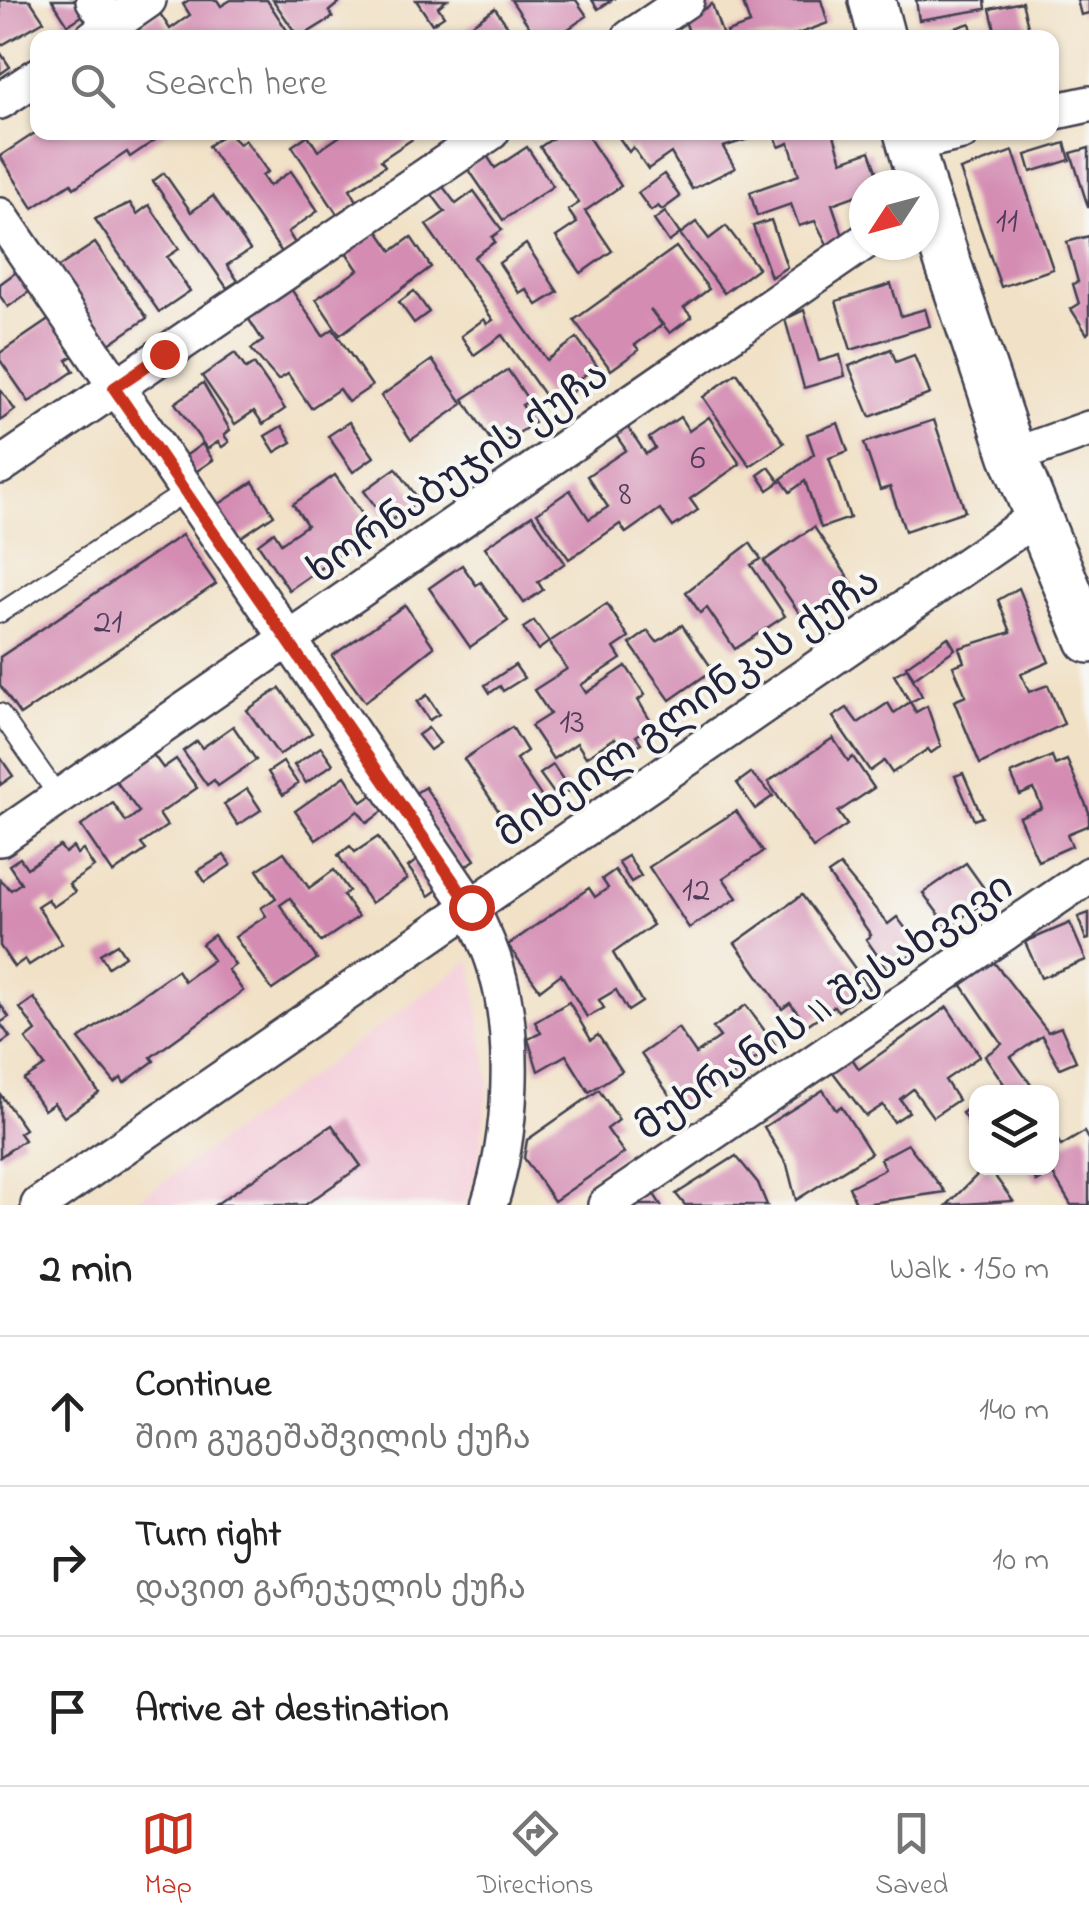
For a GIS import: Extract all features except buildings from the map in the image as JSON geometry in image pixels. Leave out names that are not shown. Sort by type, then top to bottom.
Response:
[{"type":"street","points":[[100,21],[148,0]]},
{"type":"street","points":[[642,30],[686,0]]},
{"type":"street","points":[[872,0],[880,30]]},
{"type":"street","points":[[0,101],[30,81]]},
{"type":"street","points":[[1059,110],[1089,104]]},
{"type":"street","points":[[0,466],[478,140]]},
{"type":"street","points":[[926,170],[954,140]]},
{"type":"street","points":[[0,216],[471,907],[496,967],[510,1070],[500,1172],[489,1205]]},
{"type":"street","points":[[939,236],[1013,456],[1089,640]]},
{"type":"street","name":"ხორნაბუჯის ქუჩა","points":[[0,838],[849,252]]},
{"type":"street","points":[[1013,456],[1089,429]]},
{"type":"street","name":"მიხეილ გლინკას ქუჩა","points":[[39,1205],[1038,516]]},
{"type":"street","name":"მუხრანის II შესახვევი","points":[[606,1205],[1089,875]]},
{"type":"lane","points":[[0,614],[185,492]]},
{"type":"lane","points":[[0,713],[59,797]]},
{"type":"shaded area","points":[[471,960],[489,1079],[478,1170],[464,1205],[131,1205]]},
{"type":"route","points":[[164,354],[114,388],[471,907]]}]
